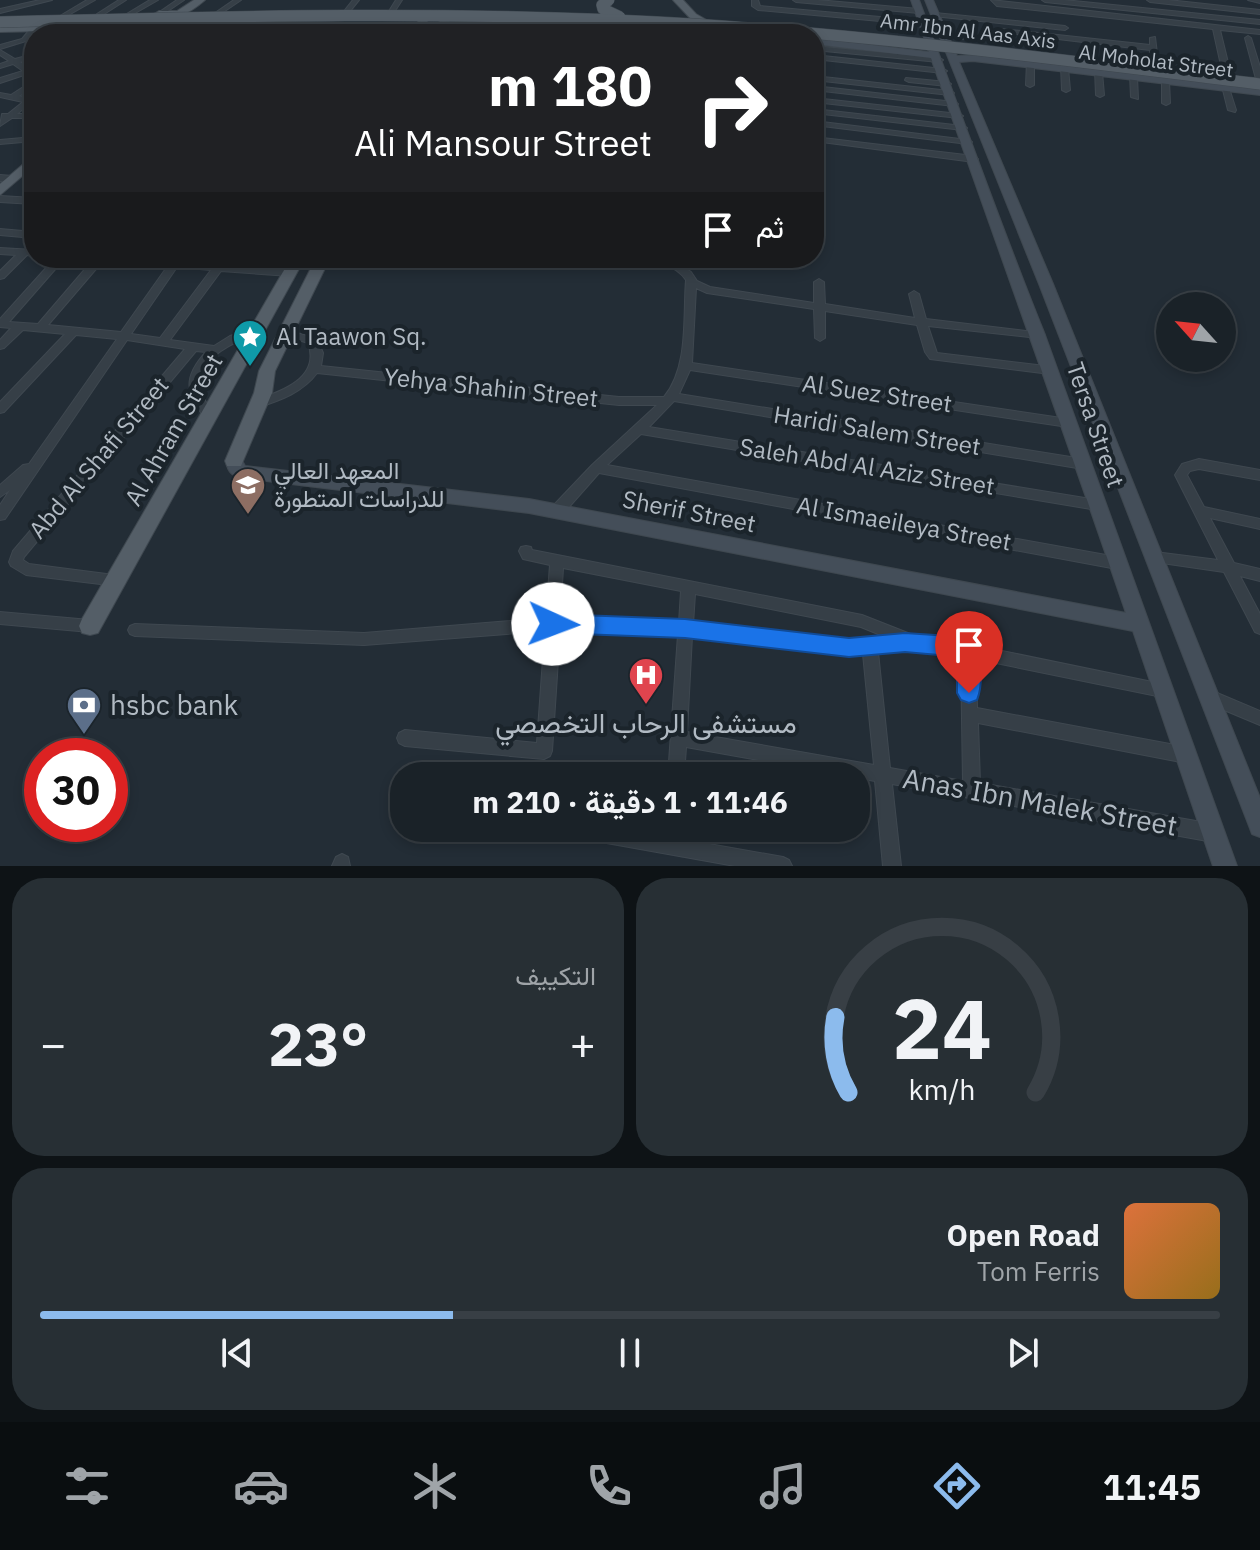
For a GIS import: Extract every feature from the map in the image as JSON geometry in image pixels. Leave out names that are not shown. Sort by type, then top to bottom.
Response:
[{"type":"main road","points":[[169,24],[200,0]]},
{"type":"main road","points":[[540,24],[585,12],[598,0]]},
{"type":"main road","points":[[609,0],[602,7],[607,13],[643,21]]},
{"type":"main road","points":[[667,0],[677,10],[667,21]]},
{"type":"main road","points":[[678,0],[693,16],[705,22]]},
{"type":"main road","points":[[1,24],[13,17],[99,15],[122,24]]},
{"type":"main road","name":"Amr Ibn Al Aas Axis","points":[[1,24],[194,16],[611,24]]},
{"type":"main road","points":[[169,24],[178,19]]},
{"type":"main road","points":[[443,24],[445,19]]},
{"type":"main road","name":"Amr Ibn Al Aas Axis","points":[[1,24],[165,20],[643,21],[681,24]]},
{"type":"main road","points":[[469,21],[482,24]]},
{"type":"main road","points":[[1,24],[24,27]]},
{"type":"main road","name":"Amr Ibn Al Aas Axis","points":[[824,35],[899,41],[1260,85]]},
{"type":"main road","name":"Amr Ibn Al Aas Axis","points":[[824,40],[1260,85]]},
{"type":"main road","points":[[0,191],[17,175]]},
{"type":"main road","name":"Al Ahram Street","points":[[90,626],[292,268]]},
{"type":"main road","points":[[234,461],[259,403],[267,371],[318,268]]},
{"type":"main road","points":[[271,306],[285,311],[300,307]]},
{"type":"main road","points":[[258,331],[287,333]]},
{"type":"street","points":[[0,11],[49,0]]},
{"type":"street","points":[[63,16],[92,0]]},
{"type":"street","points":[[99,15],[123,0]]},
{"type":"street","points":[[125,24],[155,0]]},
{"type":"street","points":[[165,24],[181,0]]},
{"type":"street","points":[[217,14],[238,0]]},
{"type":"street","points":[[229,14],[248,0]]},
{"type":"street","points":[[344,15],[356,0]]},
{"type":"street","points":[[389,16],[399,0]]},
{"type":"street","points":[[796,0],[927,26]]},
{"type":"street","points":[[1045,0],[1260,22]]},
{"type":"street","points":[[1150,0],[1260,12]]},
{"type":"street","points":[[1251,0],[1260,1]]},
{"type":"street","points":[[994,2],[1260,32]]},
{"type":"street","points":[[755,3],[927,26],[1003,22],[1065,28]]},
{"type":"street","points":[[178,19],[217,14],[344,15],[389,16],[415,24]]},
{"type":"street","points":[[178,19],[352,24]]},
{"type":"street","name":"Al Moholat Street","points":[[445,19],[572,24]]},
{"type":"street","name":"Al Moholat Street","points":[[429,24],[445,19],[816,24]]},
{"type":"street","points":[[997,51],[1003,22]]},
{"type":"street","name":"Al Moholat Street","points":[[824,24],[927,26],[973,48],[1030,64],[1165,81],[1260,85]]},
{"type":"street","name":"Al Moholat Street","points":[[824,38],[927,26]]},
{"type":"street","name":"Tersa Street","points":[[927,26],[1225,866]]},
{"type":"street","points":[[1216,28],[1232,110]]},
{"type":"street","points":[[1001,31],[1154,48]]},
{"type":"street","points":[[1153,38],[1155,70]]},
{"type":"street","points":[[1248,38],[1260,85]]},
{"type":"street","points":[[1074,60],[1075,39]]},
{"type":"street","points":[[3,57],[24,40]]},
{"type":"street","name":"Al Moholat Street","points":[[973,48],[1155,70],[1227,83]]},
{"type":"street","name":"Al Moholat Street","points":[[951,92],[973,48]]},
{"type":"street","points":[[824,51],[951,92]]},
{"type":"street","points":[[3,57],[24,52]]},
{"type":"street","points":[[3,57],[24,56]]},
{"type":"street","points":[[3,57],[24,68]]},
{"type":"street","points":[[824,60],[951,92]]},
{"type":"street","points":[[1030,64],[1030,85]]},
{"type":"street","points":[[1064,68],[1066,90]]},
{"type":"street","points":[[824,71],[951,92]]},
{"type":"street","points":[[1098,72],[1100,95]]},
{"type":"street","points":[[0,81],[24,74]]},
{"type":"street","points":[[1133,77],[1135,97]]},
{"type":"street","points":[[824,79],[951,92]]},
{"type":"street","points":[[1165,81],[1166,103]]},
{"type":"street","points":[[824,88],[951,92]]},
{"type":"street","points":[[13,97],[24,90]]},
{"type":"street","points":[[824,99],[951,92]]},
{"type":"street","points":[[824,110],[951,92]]},
{"type":"street","points":[[824,121],[951,92]]},
{"type":"street","name":"Tersa Street","points":[[951,92],[1033,249],[1260,826]]},
{"type":"street","points":[[0,95],[24,98]]},
{"type":"street","points":[[0,124],[4,116],[24,104]]},
{"type":"street","points":[[0,142],[24,140]]},
{"type":"street","points":[[824,140],[974,159]]},
{"type":"street","points":[[0,199],[24,200]]},
{"type":"street","points":[[0,232],[24,234]]},
{"type":"street","points":[[1007,257],[1014,263],[1026,263],[1033,249]]},
{"type":"street","points":[[0,251],[24,253]]},
{"type":"street","points":[[0,276],[24,257]]},
{"type":"street","points":[[1,324],[51,268]]},
{"type":"street","points":[[41,327],[91,268]]},
{"type":"street","points":[[0,515],[171,268]]},
{"type":"street","points":[[163,341],[218,268]]},
{"type":"street","points":[[557,511],[596,468],[669,399],[686,366],[691,280],[684,268]]},
{"type":"street","points":[[691,280],[707,290],[921,322],[1038,335]]},
{"type":"street","points":[[819,282],[820,338]]},
{"type":"street","points":[[1022,296],[1031,282],[1046,284]]},
{"type":"street","points":[[914,294],[930,352],[937,357],[1050,370]]},
{"type":"street","points":[[1,324],[124,336],[214,350]]},
{"type":"street","points":[[0,346],[21,325]]},
{"type":"street","points":[[0,409],[74,330]]},
{"type":"street","points":[[210,416],[198,401],[195,391],[200,369],[214,350],[233,337],[258,331]]},
{"type":"street","points":[[259,403],[289,392],[314,369],[318,352],[313,341],[287,333]]},
{"type":"street","name":"Abd Al Shafi Street","points":[[117,580],[26,569],[16,562],[18,555],[194,346]]},
{"type":"street","name":"Al Suez Street","points":[[686,366],[1068,423]]},
{"type":"street","name":"Yehya Shahin Street","points":[[314,369],[619,401],[669,399]]},
{"type":"street","name":"Haridi Salem Street","points":[[669,399],[1083,464]]},
{"type":"street","name":"Saleh Abd Al Aziz Street","points":[[638,429],[1097,505]]},
{"type":"street","points":[[0,492],[39,459]]},
{"type":"street","name":"Sherif Street","points":[[234,461],[236,469],[242,472],[501,501],[1139,624]]},
{"type":"street","points":[[1260,475],[1199,464],[1186,467],[1181,475],[1260,628]]},
{"type":"street","name":"Al Ismaeileya Street","points":[[596,468],[1117,563]]},
{"type":"street","points":[[1199,511],[1260,524]]},
{"type":"street","points":[[526,551],[528,555],[862,621],[916,642],[1162,690]]},
{"type":"street","points":[[1155,557],[1228,567],[1260,575]]},
{"type":"street","points":[[405,738],[541,752],[544,749],[557,561]]},
{"type":"street","points":[[677,762],[688,587]]},
{"type":"street","points":[[0,618],[90,626]]},
{"type":"street","points":[[135,630],[364,639],[553,624],[685,629],[870,647],[916,642]]},
{"type":"street","points":[[870,647],[892,866]]},
{"type":"street","points":[[968,650],[972,789]]},
{"type":"street","points":[[1210,697],[1260,718]]},
{"type":"street","points":[[969,714],[1186,755]]},
{"type":"street","name":"Anas Ibn Malek Street","points":[[679,738],[1213,833]]},
{"type":"street","points":[[691,842],[783,866]]},
{"type":"place","name":"Al Taawon Sq.","points":[[250,368]]},
{"type":"place","name":"المعهد العالي للدراسات المتطورة","points":[[248,516]]},
{"type":"place","name":"مستشفى الرحاب التخصصي","points":[[646,706]]},
{"type":"place","name":"hsbc bank","points":[[84,736]]},
{"type":"route","points":[[553,624],[685,629],[849,647],[905,642],[950,646],[968,650],[969,693]]}]
